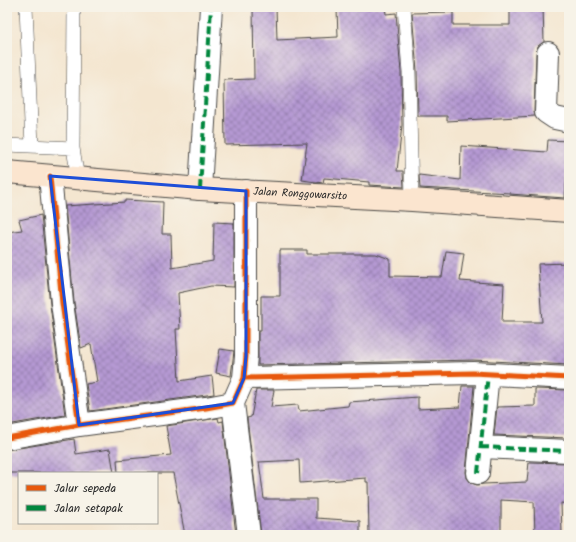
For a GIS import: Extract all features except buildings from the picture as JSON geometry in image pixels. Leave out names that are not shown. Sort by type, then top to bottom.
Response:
[{"type":"main road","name":"Jalan Ronggowarsito","points":[[7,172],[200,189],[412,200],[569,211]]},
{"type":"street","points":[[200,189],[211,7]]},
{"type":"street","points":[[548,53],[546,112],[555,118],[569,121]]},
{"type":"street","points":[[50,176],[62,303],[79,425]]},
{"type":"street","points":[[246,191],[246,356],[244,378],[233,402],[249,535]]},
{"type":"street","points":[[244,378],[488,374],[569,378]]},
{"type":"street","points":[[478,473],[488,374]]},
{"type":"street","points":[[7,438],[79,425],[206,408],[233,402]]},
{"type":"street","points":[[481,447],[569,451]]},
{"type":"lane","points":[[26,7],[32,146]]},
{"type":"lane","points":[[74,7],[73,148],[78,179]]},
{"type":"lane","points":[[404,7],[410,72],[412,200]]},
{"type":"lane","points":[[7,144],[73,148]]},
{"type":"highlighted area","points":[[50,176],[246,191],[246,356],[244,378],[233,403],[79,425]]},
{"type":"marked path","points":[[200,189],[211,7]]},
{"type":"marked path","points":[[478,473],[488,374]]},
{"type":"marked path","points":[[481,447],[569,451]]},
{"type":"cycle path","points":[[50,176],[62,303],[79,425]]},
{"type":"cycle path","points":[[244,378],[246,356],[246,191]]},
{"type":"cycle path","points":[[7,438],[79,425],[233,403],[244,378],[473,373],[569,378]]}]
